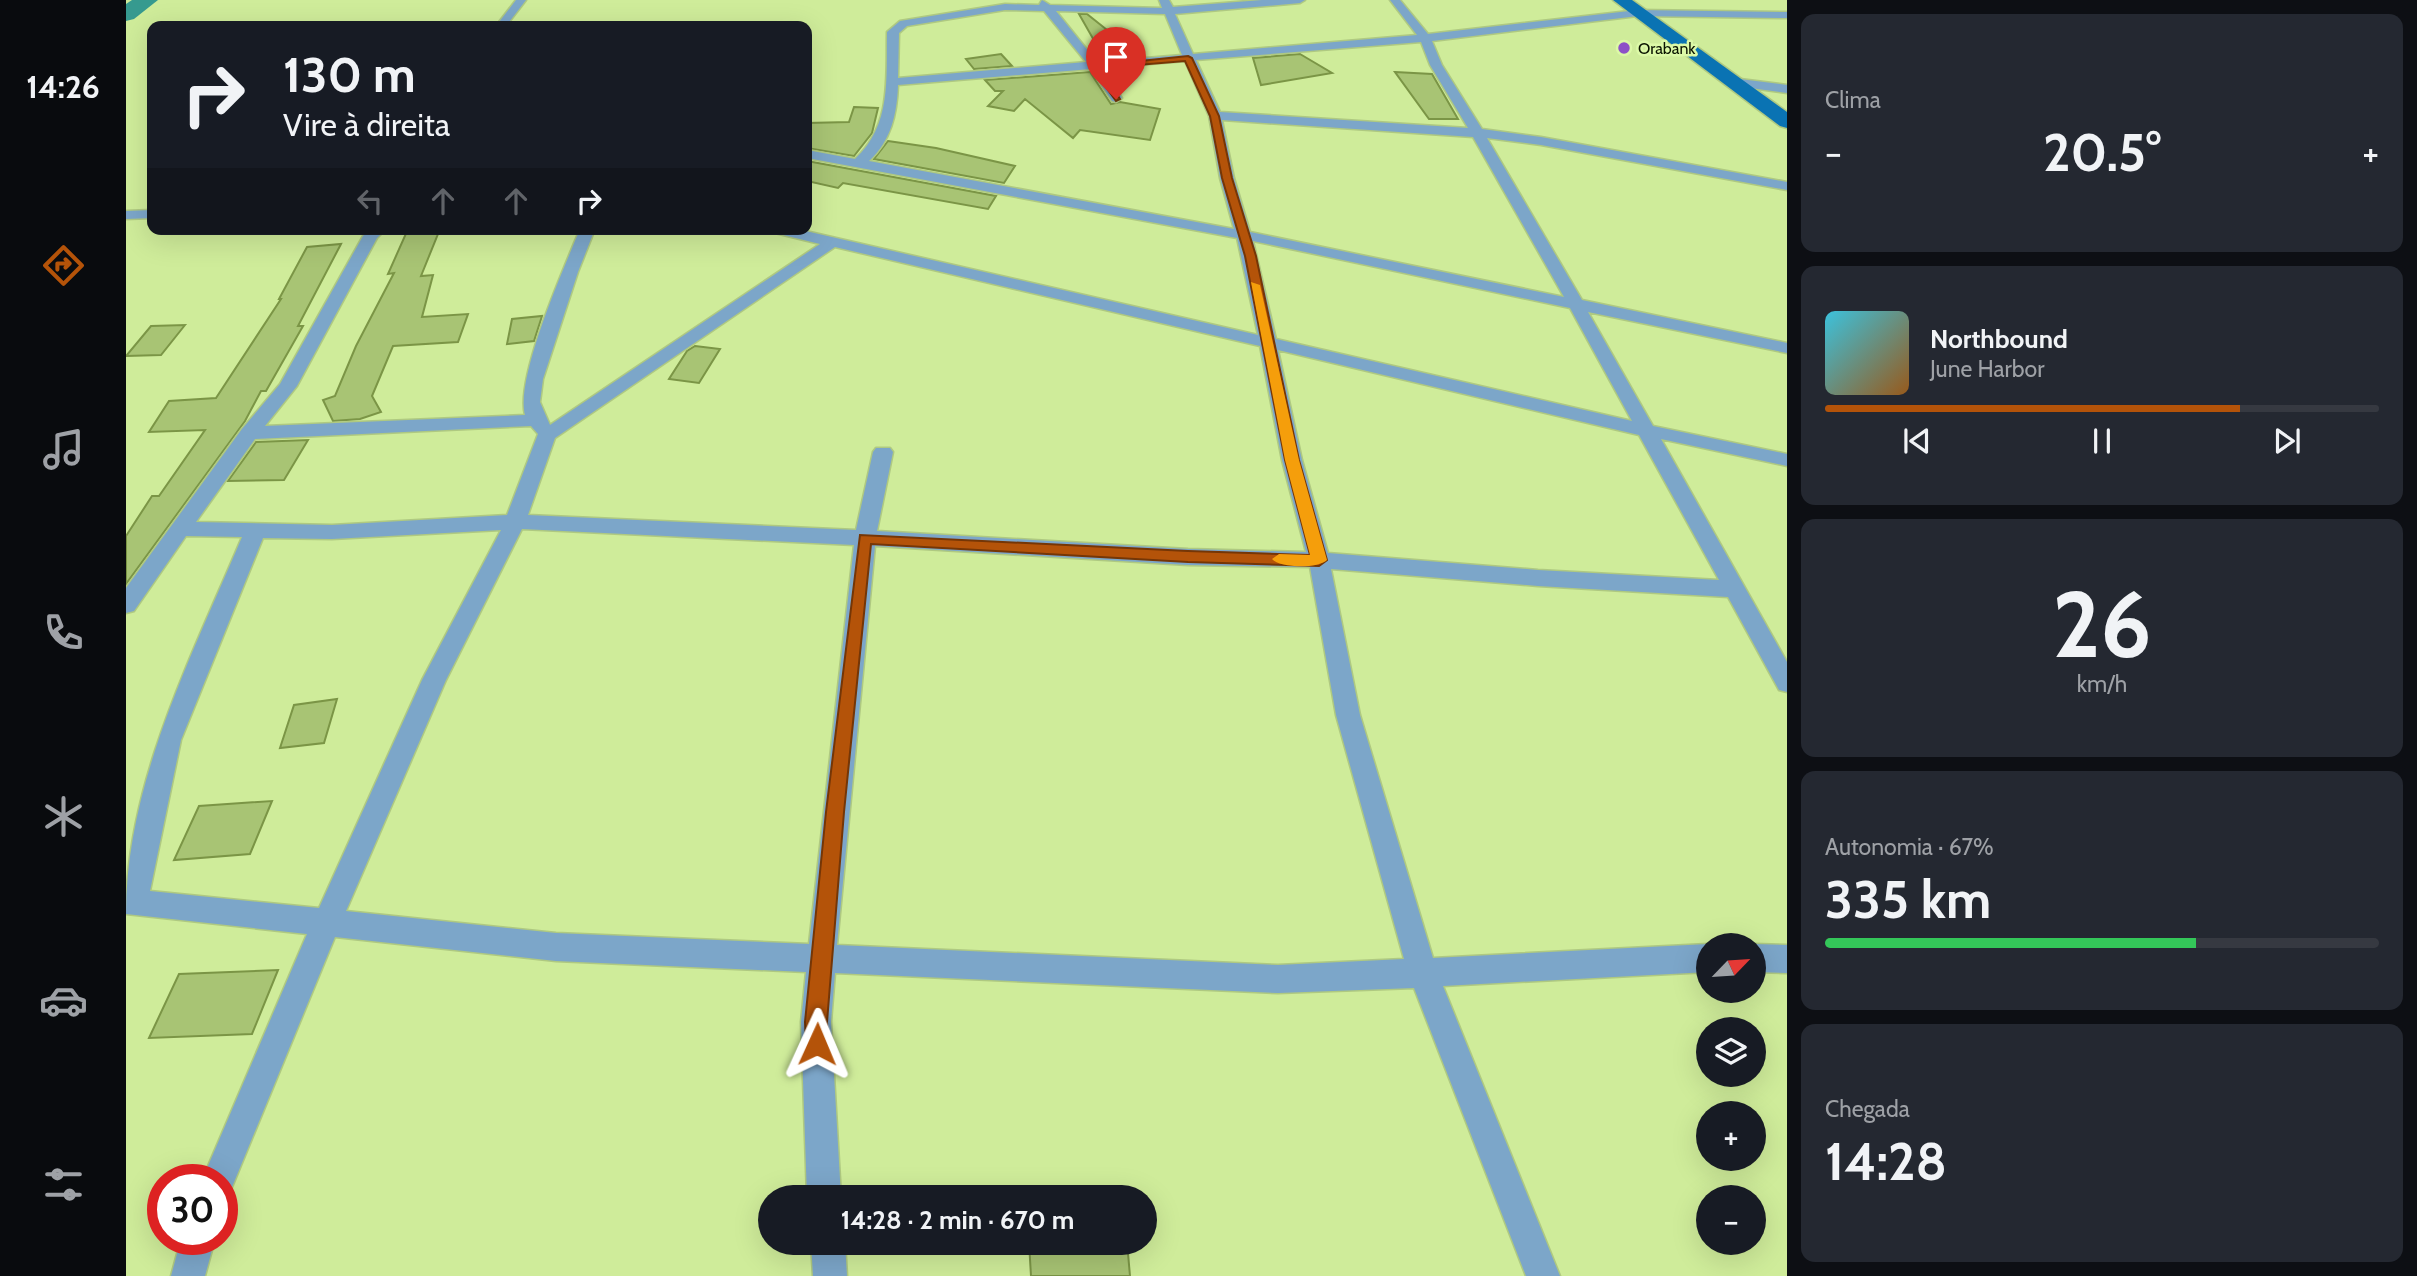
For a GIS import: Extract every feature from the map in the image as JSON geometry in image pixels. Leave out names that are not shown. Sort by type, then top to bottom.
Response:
[{"type":"main road","points":[[1621,0],[1787,122]]},
{"type":"street","points":[[505,21],[522,0]]},
{"type":"street","points":[[859,163],[878,144],[885,125],[892,82],[893,33],[904,23],[1004,8],[1044,5],[1165,5],[1300,0]]},
{"type":"street","points":[[1395,0],[1425,38],[1436,65],[1479,133],[1574,305],[1649,431],[1787,683]]},
{"type":"street","points":[[1044,5],[1095,66],[1116,99]]},
{"type":"street","points":[[1165,5],[1215,116],[1227,178],[1245,235],[1292,460],[1319,560],[1348,715],[1423,974],[1543,1276]]},
{"type":"street","points":[[892,82],[1425,38],[1638,13],[1787,15]]},
{"type":"street","points":[[1731,82],[1787,89]]},
{"type":"street","points":[[1215,116],[1479,133],[1787,186]]},
{"type":"street","points":[[812,154],[1245,235],[1787,348]]},
{"type":"street","points":[[126,215],[147,214]]},
{"type":"street","points":[[126,605],[249,433],[288,386],[372,235]]},
{"type":"street","points":[[225,1164],[434,680],[515,522],[542,428],[531,402],[534,379],[570,272],[585,235]]},
{"type":"street","points":[[800,235],[1649,431],[1787,460]]},
{"type":"street","points":[[249,433],[542,428],[831,243]]},
{"type":"street","points":[[823,1185],[816,1022],[835,812],[865,538],[883,452]]},
{"type":"street","points":[[182,529],[332,532],[515,522],[865,538],[1188,557],[1319,560],[1538,578],[1736,589]]},
{"type":"street","points":[[255,532],[169,740],[130,901],[556,947],[1278,979],[1696,959]]},
{"type":"street","points":[[1766,958],[1787,959]]},
{"type":"street","points":[[188,1276],[194,1255]]},
{"type":"street","points":[[829,1255],[830,1276]]},
{"type":"building","points":[[1079,14],[1087,14],[1136,53],[1104,58]]},
{"type":"building","points":[[1001,54],[1012,66],[974,69],[966,59]]},
{"type":"building","points":[[1300,54],[1332,73],[1261,85],[1253,58]]},
{"type":"building","points":[[1090,72],[1111,104],[1120,102],[1160,109],[1150,140],[1080,130],[1073,138],[1025,99],[1014,111],[988,106],[1003,91],[995,91],[985,80]]},
{"type":"building","points":[[1395,72],[1432,74],[1458,119],[1429,119]]},
{"type":"building","points":[[854,107],[878,108],[872,133],[854,156],[812,149],[812,123],[849,122]]},
{"type":"building","points":[[888,141],[936,148],[1015,166],[1004,183],[874,159]]},
{"type":"building","points":[[812,162],[996,196],[988,209],[843,183],[838,188],[812,182]]},
{"type":"building","points":[[405,235],[438,235],[421,276],[433,275],[422,317],[468,314],[458,342],[393,346],[372,396],[381,412],[360,419],[333,421],[323,400],[335,396],[356,346],[394,273],[388,274]]},
{"type":"building","points":[[341,244],[298,326],[303,326],[266,391],[261,391],[245,421],[126,584],[126,536],[152,496],[159,496],[205,430],[149,432],[169,401],[216,398],[281,299],[307,247]]},
{"type":"building","points":[[542,316],[534,341],[507,344],[512,319]]},
{"type":"building","points":[[185,325],[161,355],[126,356],[151,326]]},
{"type":"building","points":[[695,346],[720,349],[699,383],[669,379],[687,351]]},
{"type":"building","points":[[308,440],[284,480],[228,481],[256,442]]},
{"type":"building","points":[[337,699],[324,743],[280,748],[294,705]]},
{"type":"building","points":[[272,801],[250,854],[174,860],[199,806]]},
{"type":"building","points":[[278,970],[252,1034],[149,1038],[179,974]]},
{"type":"building","points":[[1030,1255],[1128,1255],[1130,1276],[1031,1276]]},
{"type":"waterway","points":[[126,14],[147,0]]},
{"type":"slow traffic","points":[[1255,285],[1292,460],[1319,560],[1279,559]]},
{"type":"place","name":"Orabank","points":[[1624,48]]},
{"type":"route","points":[[817,1044],[816,1022],[835,812],[865,538],[1188,557],[1319,560],[1292,460],[1250,256],[1227,178],[1215,116],[1188,58],[1095,66],[1116,99]]}]
